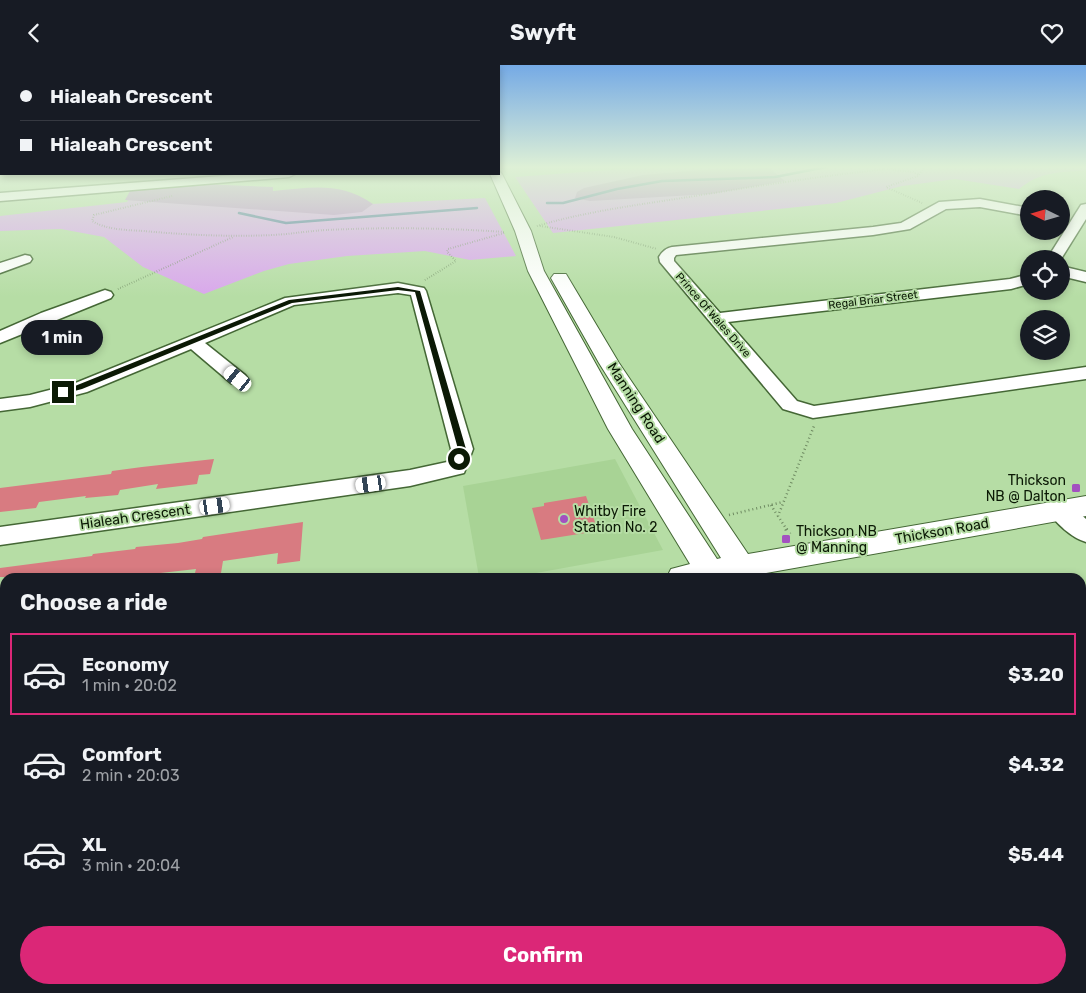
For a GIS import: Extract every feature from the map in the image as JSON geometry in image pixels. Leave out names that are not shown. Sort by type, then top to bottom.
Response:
[{"type":"main road","name":"Manning Road","points":[[519,210],[540,243],[609,363],[745,572]]},
{"type":"main road","name":"Manning Road","points":[[530,228],[536,271],[620,429],[711,573]]},
{"type":"main road","name":"Thickson Road","points":[[745,572],[802,556],[1073,508]]},
{"type":"street","name":"Prince Of Wales Drive","points":[[933,210],[905,226],[873,231],[672,251],[666,257],[667,262],[790,405],[813,412],[1086,373]]},
{"type":"street","points":[[1061,250],[1081,223],[1085,210]]},
{"type":"street","points":[[0,268],[25,259]]},
{"type":"street","points":[[1070,273],[1086,277]]},
{"type":"street","name":"Regal Briar Street","points":[[716,318],[1020,282]]},
{"type":"street","points":[[0,405],[30,401],[80,388],[291,301],[398,289],[418,291]]},
{"type":"street","name":"Hialeah Crescent","points":[[0,536],[410,478],[456,468],[462,449],[418,291]]},
{"type":"street","points":[[0,338],[47,317],[105,295]]},
{"type":"street","points":[[192,341],[238,379]]},
{"type":"street","points":[[1073,508],[1086,533]]},
{"type":"path","points":[[112,210],[94,215],[92,221],[100,226],[118,229],[197,236],[234,237],[362,229],[468,229],[505,232],[448,249],[447,251],[456,261],[424,281],[418,291]]},
{"type":"path","points":[[530,228],[578,215],[609,210]]},
{"type":"path","points":[[530,228],[568,229],[640,243],[669,254]]},
{"type":"path","points":[[105,295],[171,264],[209,250],[234,237]]},
{"type":"path","points":[[778,516],[814,429],[813,412]]},
{"type":"path","points":[[712,519],[783,502]]},
{"type":"path","points":[[771,505],[802,556]]},
{"type":"shaded area","points":[[52,210],[492,210],[516,256],[470,260],[425,251],[347,256],[289,264],[264,271],[204,294],[143,267],[104,237],[61,229],[0,231],[0,216]]},
{"type":"shaded area","points":[[269,210],[364,210],[334,215]]},
{"type":"shaded area","points":[[538,210],[767,210],[553,233]]},
{"type":"shaded area","points":[[615,459],[663,550],[536,573],[478,573],[463,486]]},
{"type":"building","points":[[214,459],[210,474],[199,475],[197,484],[156,489],[158,484],[120,490],[118,495],[85,498],[86,496],[39,502],[36,508],[0,512],[0,488],[111,474],[112,471]]},
{"type":"building","name":"Whitby Fire Station No. 2","points":[[586,496],[598,531],[541,540],[532,508],[544,506],[544,503]]},
{"type":"building","points":[[303,522],[300,561],[277,564],[278,553],[223,561],[221,573],[195,573],[196,569],[161,573],[0,573],[0,568],[92,556],[93,554],[135,549],[136,547],[178,543],[202,539],[203,537]]},
{"type":"waterway","points":[[239,213],[286,223],[448,210]]},
{"type":"place","name":"Thickson NB @ Dalton","points":[[1076,488]]},
{"type":"place","name":"Whitby Fire Station No. 2","points":[[564,519]]},
{"type":"place","name":"Thickson NB @ Manning","points":[[786,539]]},
{"type":"route","points":[[63,392],[80,388],[291,301],[398,289],[418,291],[462,449],[459,459]]}]
